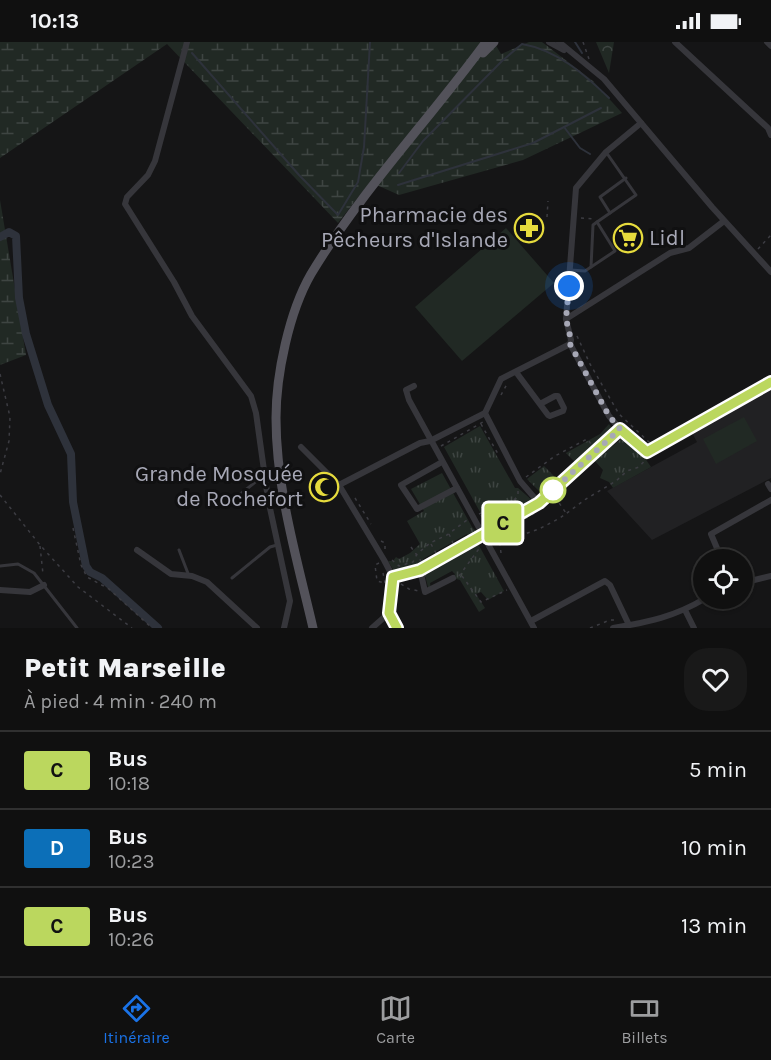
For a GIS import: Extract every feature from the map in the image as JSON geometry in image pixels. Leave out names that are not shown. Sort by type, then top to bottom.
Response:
[{"type":"main road","points":[[313,628],[282,489],[278,456],[276,393],[283,355],[298,305],[310,276],[374,185],[486,42]]},
{"type":"main road","points":[[462,74],[494,42]]},
{"type":"street","points":[[187,42],[155,161],[148,175],[127,196],[125,204],[174,282],[192,316],[251,396],[256,413],[277,544],[290,601],[285,628]]},
{"type":"street","points":[[549,42],[594,70],[604,79],[724,221],[771,272]]},
{"type":"street","points":[[559,42],[582,62]]},
{"type":"street","points":[[675,42],[768,128],[771,135]]},
{"type":"street","points":[[767,42],[771,46]]},
{"type":"street","points":[[641,123],[606,152],[576,188],[566,319],[570,344],[609,416],[620,429],[647,452],[771,382]]},
{"type":"street","points":[[566,319],[670,253],[689,248],[724,221]]},
{"type":"street","points":[[339,485],[420,443],[430,441],[485,413],[501,380],[570,344]]},
{"type":"street","points":[[516,372],[540,404]]},
{"type":"street","points":[[414,386],[406,390],[409,400],[532,625],[605,581],[610,585],[629,625]]},
{"type":"street","points":[[485,413],[520,481],[539,503]]},
{"type":"street","points":[[393,577],[422,568],[539,503],[620,429]]},
{"type":"street","points":[[301,447],[339,485],[384,560],[393,577],[389,613],[397,628]]},
{"type":"street","points":[[442,462],[401,485],[417,509],[457,488]]},
{"type":"street","points":[[717,549],[711,534],[771,500]]},
{"type":"street","points":[[137,550],[171,574],[189,576],[207,582],[257,628]]},
{"type":"street","points":[[422,568],[425,592],[453,578]]},
{"type":"street","points":[[753,580],[771,576]]},
{"type":"street","points":[[0,590],[30,592],[44,585]]},
{"type":"street","points":[[613,628],[645,624],[693,605]]},
{"type":"street","points":[[685,610],[694,628]]},
{"type":"street","points":[[372,628],[389,613]]},
{"type":"lane","points":[[591,267],[593,225],[636,195],[606,152]]},
{"type":"lane","points":[[610,213],[600,197],[626,178]]},
{"type":"lane","points":[[570,270],[585,271],[615,251],[599,220]]},
{"type":"lane","points":[[225,506],[258,480],[265,479]]},
{"type":"lane","points":[[232,578],[277,544]]},
{"type":"lane","points":[[179,550],[189,576]]},
{"type":"lane","points":[[0,566],[10,564],[27,568],[34,573],[76,628]]},
{"type":"path","points":[[583,42],[594,70]]},
{"type":"path","points":[[547,217],[548,201]]},
{"type":"path","points":[[580,218],[599,220]]},
{"type":"path","points":[[753,253],[762,247],[764,241],[771,235]]},
{"type":"path","points":[[0,374],[10,417],[9,441],[0,474]]},
{"type":"path","points":[[501,395],[508,385],[504,378]]},
{"type":"path","points":[[440,445],[488,420]]},
{"type":"path","points":[[501,553],[500,545],[508,540],[539,530],[616,481],[627,471],[645,463],[647,452]]},
{"type":"path","points":[[0,495],[40,545],[78,587],[132,628]]},
{"type":"path","points":[[554,496],[566,514]]},
{"type":"path","points":[[496,509],[504,522]]},
{"type":"path","points":[[73,528],[81,565],[87,577],[109,589],[152,628]]},
{"type":"path","points":[[449,534],[456,550]]},
{"type":"path","points":[[453,578],[461,575],[484,543],[482,535]]},
{"type":"path","points":[[430,543],[439,559]]},
{"type":"path","points":[[40,545],[44,585]]},
{"type":"path","points":[[411,548],[422,568]]},
{"type":"path","points":[[384,560],[375,565],[377,581],[386,584]]},
{"type":"path","points":[[461,575],[481,602],[512,587]]},
{"type":"path","points":[[401,584],[410,589],[425,592]]},
{"type":"path","points":[[590,628],[610,620],[622,620]]},
{"type":"shaded area","points":[[771,390],[771,478],[652,540],[607,491],[697,442],[691,431]]},
{"type":"green space","points":[[0,42],[494,42],[501,54],[529,42],[542,42],[593,81],[622,113],[523,160],[399,195],[370,182],[338,223],[167,44],[0,158]]},
{"type":"green space","points":[[596,42],[614,42],[609,73]]},
{"type":"green space","points":[[0,200],[26,355],[0,365]]},
{"type":"green space","points":[[506,228],[554,283],[462,361],[415,307]]},
{"type":"green space","points":[[744,417],[757,441],[716,464],[703,439]]},
{"type":"green space","points":[[609,424],[613,430],[576,463],[566,453],[600,434]]},
{"type":"green space","points":[[480,426],[515,488],[533,501],[527,509],[488,532],[484,525],[485,521],[444,447]]},
{"type":"green space","points":[[621,439],[623,441],[626,439],[640,451],[651,467],[613,488],[609,482],[600,478],[603,470],[595,461]]},
{"type":"green space","points":[[544,466],[556,478],[542,494],[527,479]]},
{"type":"green space","points":[[442,473],[472,527],[480,536],[471,541],[467,534],[423,559],[427,565],[400,575],[397,570],[394,571],[388,561],[393,561],[396,557],[399,559],[420,544],[407,521],[424,511],[411,489]]},
{"type":"green space","points":[[477,542],[504,591],[488,600],[481,592],[476,594],[485,608],[479,612],[460,580],[453,578],[455,574],[452,571],[430,583],[431,589],[428,587],[424,571]]},
{"type":"waterway","points":[[192,53],[299,175],[338,215],[358,182],[364,147],[370,42]]},
{"type":"waterway","points":[[575,42],[582,53]]},
{"type":"waterway","points":[[399,173],[423,141],[502,61],[522,44],[558,57],[590,80],[609,98]]},
{"type":"waterway","points":[[398,185],[533,143],[601,108]]},
{"type":"waterway","points":[[564,127],[580,148],[590,154]]},
{"type":"waterway","points":[[0,237],[9,232],[16,236],[19,298],[26,334],[48,405],[71,454],[73,502],[86,566],[90,572],[102,578],[158,628]]},
{"type":"bus line","name":"C","points":[[397,628],[389,613],[393,577],[420,570],[539,503],[620,429],[647,452],[771,382]]},
{"type":"place","name":"Pharmacie des Pêcheurs d'Islande","points":[[529,228]]},
{"type":"place","name":"Lidl","points":[[628,238]]},
{"type":"place","name":"Grande Mosquée de Rochefort","points":[[324,487]]},
{"type":"route","points":[[553,490],[551,492],[620,429],[609,416],[570,344],[566,319],[569,286]]}]
